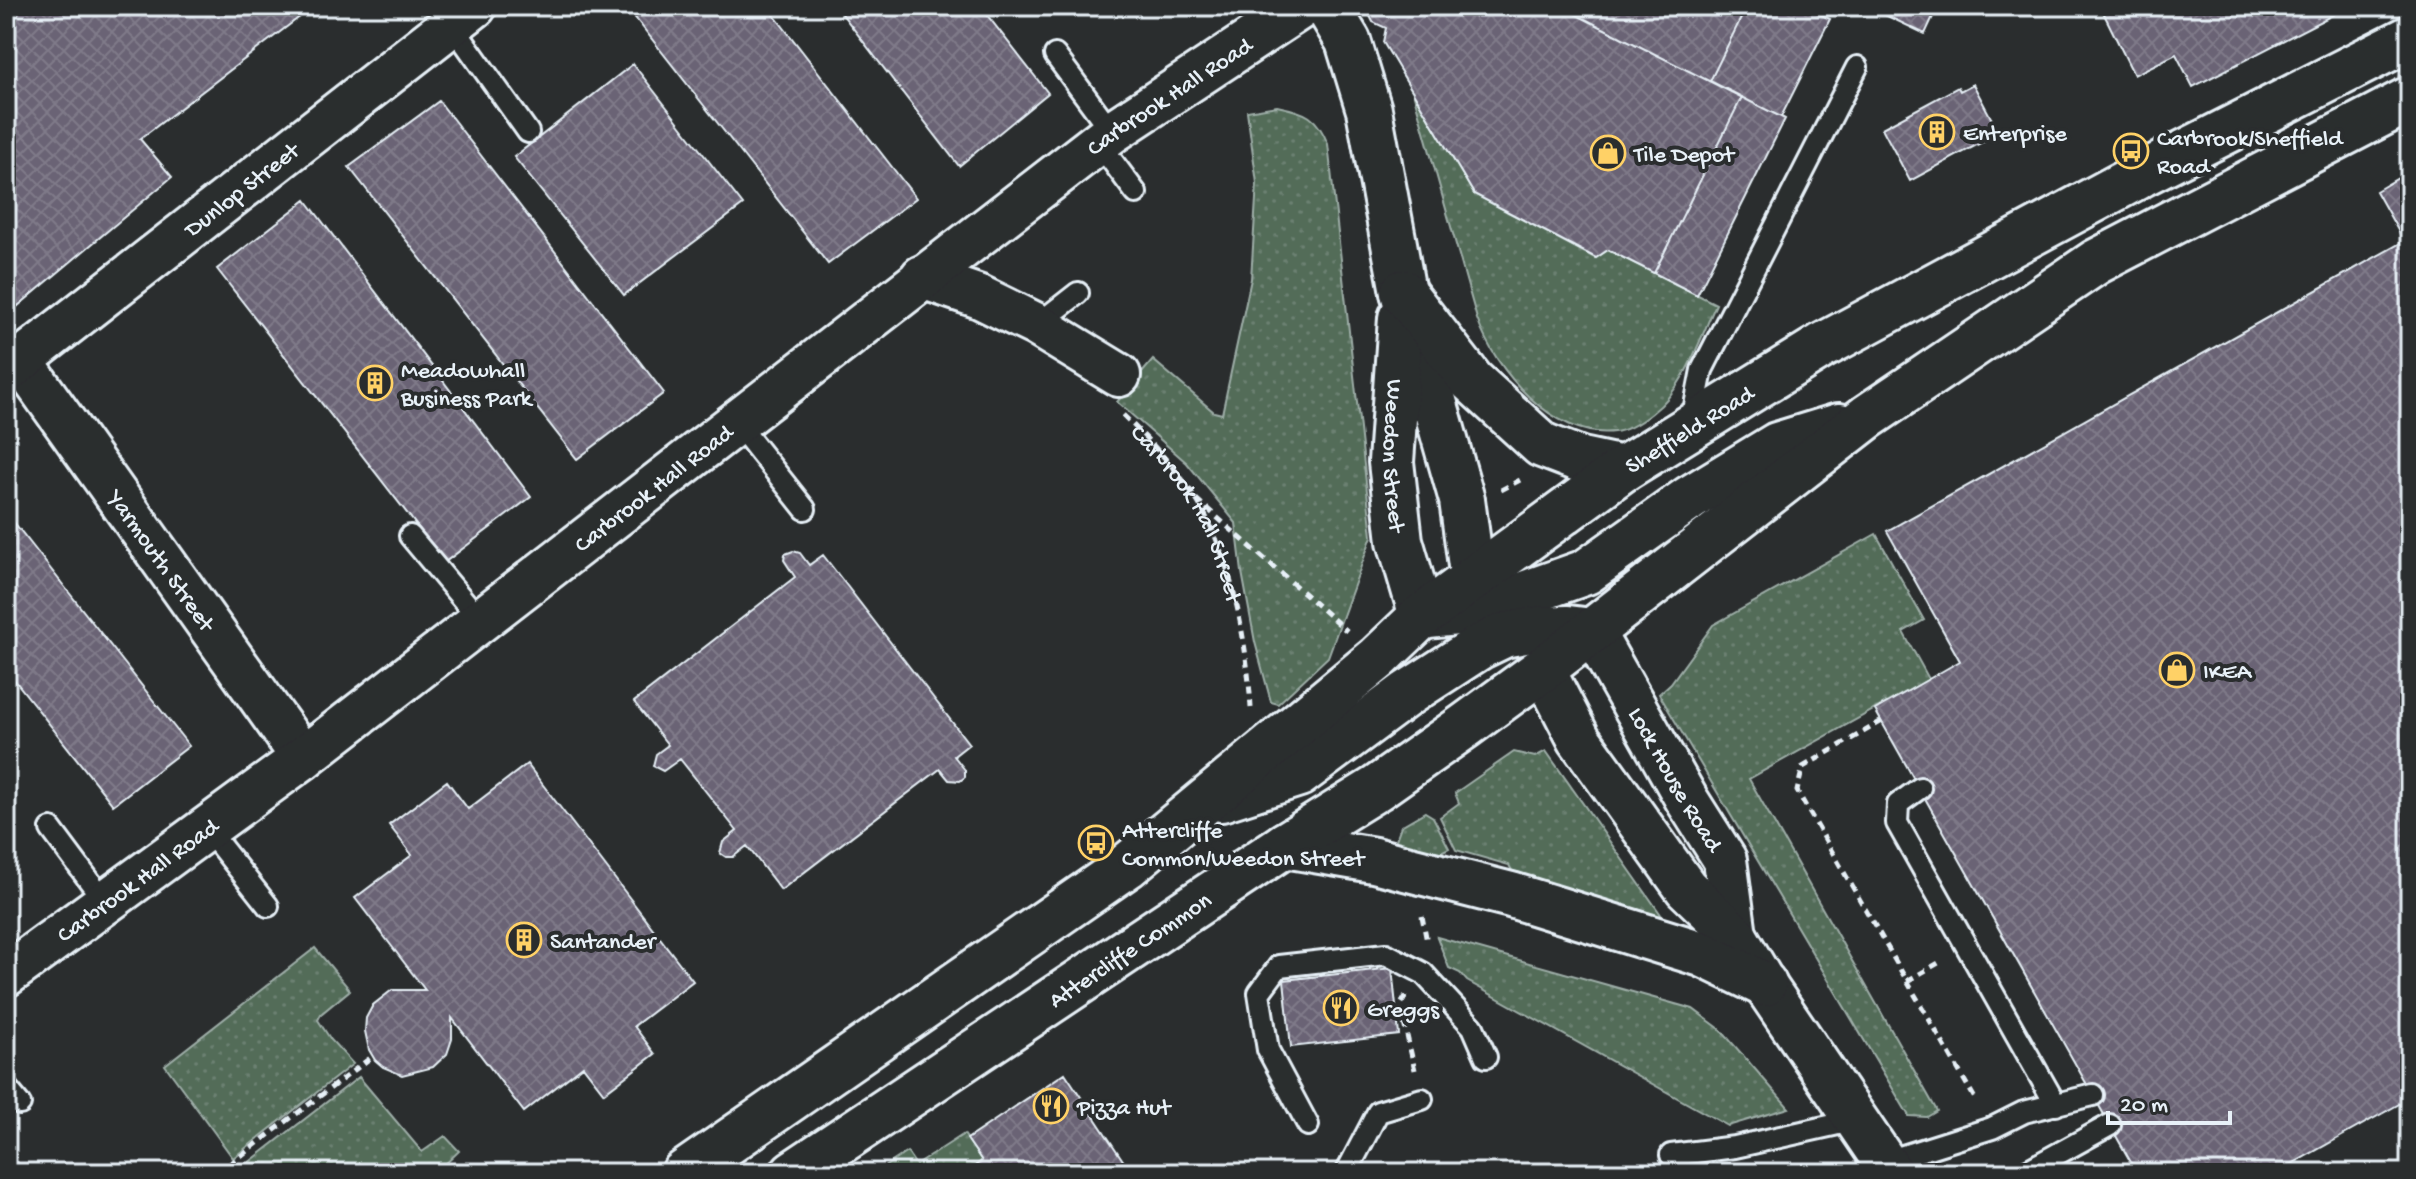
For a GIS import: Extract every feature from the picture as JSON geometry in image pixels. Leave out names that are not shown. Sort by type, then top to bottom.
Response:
[{"type":"main road","name":"Weedon Street","points":[[1327,6],[1348,41],[1369,110],[1403,292],[1462,500],[1476,613],[1473,699],[1465,726]]},
{"type":"main road","name":"Sheffield Road","points":[[1476,613],[1539,530],[1623,469],[1691,425],[1822,346],[2142,174],[2410,38]]},
{"type":"main road","name":"Sheffield Road","points":[[1422,616],[1476,613],[1537,630],[1592,631],[1867,417],[2096,262],[2410,99]]},
{"type":"main road","name":"Weedon Street","points":[[1403,292],[1391,462],[1400,541],[1422,616]]},
{"type":"main road","points":[[1403,292],[1472,381],[1542,445],[1581,460],[1623,469]]},
{"type":"main road","name":"Sheffield Road","points":[[1537,630],[1586,572],[1690,498],[1777,445],[1867,417]]},
{"type":"main road","points":[[1537,630],[1539,530]]},
{"type":"main road","points":[[1199,806],[1299,774],[1372,718],[1476,613]]},
{"type":"main road","points":[[684,1173],[1127,866],[1378,658],[1422,616]]},
{"type":"main road","name":"Attercliffe Common","points":[[793,1173],[1285,845],[1377,788],[1465,726],[1537,630]]},
{"type":"main road","points":[[1285,845],[1374,860],[1511,895],[1702,954],[1764,984]]},
{"type":"street","name":"Carbrook Hall Road","points":[[6,975],[303,758],[1105,137],[1303,6]]},
{"type":"street","name":"Dunlop Street","points":[[14,366],[464,15]]},
{"type":"street","points":[[922,277],[980,297],[1037,325],[1119,375]]},
{"type":"street","name":"Yarmouth Street","points":[[14,366],[303,758]]},
{"type":"street","name":"Lock House Road","points":[[1537,630],[1579,739],[1686,888],[1735,935],[1764,984],[1888,1168]]},
{"type":"street","name":"Lock House Road","points":[[1592,631],[1687,800],[1725,860],[1735,935]]},
{"type":"lane","points":[[464,15],[528,132]]},
{"type":"lane","points":[[1055,55],[1136,193]]},
{"type":"lane","points":[[1691,425],[1702,370],[1857,67]]},
{"type":"lane","points":[[1037,325],[1078,293]]},
{"type":"lane","points":[[736,422],[805,509]]},
{"type":"lane","points":[[410,536],[480,620]]},
{"type":"lane","points":[[1920,788],[1898,804],[1897,823],[2056,1105]]},
{"type":"lane","points":[[51,829],[106,903]]},
{"type":"lane","points":[[207,829],[268,906]]},
{"type":"lane","points":[[1308,1125],[1268,1050],[1259,993],[1279,966],[1386,954],[1423,973],[1473,1027],[1486,1057]]},
{"type":"lane","points":[[6,1087],[20,1104]]},
{"type":"lane","points":[[1888,1168],[1992,1128],[2024,1112],[2093,1095]]},
{"type":"lane","points":[[1346,1173],[1378,1112],[1422,1099]]},
{"type":"lane","points":[[1671,1155],[1735,1147],[1856,1120]]},
{"type":"lane","points":[[2023,1173],[2110,1125]]},
{"type":"path","name":"Carbrook Hall Street","points":[[1119,375],[1101,398],[1161,453],[1196,499],[1220,547],[1238,613],[1252,727],[1267,750]]},
{"type":"path","points":[[1462,500],[1490,495],[1518,482],[1542,445]]},
{"type":"path","points":[[1196,499],[1378,658]]},
{"type":"path","points":[[1882,721],[1803,767],[1797,791],[1992,1128]]},
{"type":"path","points":[[218,1173],[373,1056]]},
{"type":"path","points":[[1246,1166],[1252,1173]]},
{"type":"green space","points":[[1413,92],[1474,194],[1595,258],[1608,250],[1716,304],[1674,391],[1644,419],[1614,432],[1591,431],[1569,424],[1529,397],[1497,359],[1477,319]]},
{"type":"green space","points":[[1277,106],[1315,121],[1328,144],[1372,536],[1328,657],[1278,704],[1271,702],[1255,642],[1236,523],[1187,463],[1117,402],[1153,360],[1214,412],[1222,414],[1251,279],[1257,183],[1247,111]]},
{"type":"green space","points":[[1876,534],[1924,620],[1903,632],[1929,679],[1749,779],[1937,1111],[1927,1117],[1909,1116],[1659,694],[1671,683],[1713,625]]},
{"type":"green space","points":[[1546,751],[1662,916],[1515,876],[1509,865],[1456,850],[1440,817],[1459,803],[1455,793],[1514,752],[1535,757]]},
{"type":"green space","points":[[1425,812],[1433,817],[1449,848],[1433,856],[1394,845],[1401,826]]},
{"type":"green space","points":[[1437,937],[1693,1009],[1720,1029],[1789,1108],[1728,1126],[1467,981],[1449,968]]},
{"type":"green space","points":[[315,948],[350,990],[318,1020],[353,1064],[233,1158],[165,1065]]},
{"type":"green space","points":[[359,1077],[422,1152],[445,1136],[459,1151],[436,1173],[248,1173],[243,1167]]},
{"type":"green space","points":[[964,1134],[982,1161],[964,1173],[875,1173],[907,1152],[916,1165]]},
{"type":"building","points":[[6,6],[314,6],[140,139],[172,177],[6,316]]},
{"type":"building","points":[[626,6],[767,6],[916,198],[828,264]]},
{"type":"building","points":[[836,6],[980,6],[1048,93],[959,166]]},
{"type":"building","name":"Tile Depot","points":[[1365,6],[1803,6],[1830,19],[1781,117],[1785,119],[1697,295],[1608,250],[1596,258],[1474,194],[1383,42],[1386,28],[1373,22]]},
{"type":"building","name":"Tile Depot","points":[[1365,6],[1559,6],[1785,119],[1697,295],[1608,250],[1596,258],[1474,194],[1383,42],[1386,28],[1373,22]]},
{"type":"building","points":[[1747,6],[1803,6],[1830,19],[1781,117],[1785,119],[1697,295],[1654,273],[1742,97],[1710,81]]},
{"type":"building","points":[[1866,6],[1932,6],[1937,8],[1925,34]]},
{"type":"building","points":[[2100,6],[2350,6],[2193,87],[2176,54],[2134,75]]},
{"type":"building","points":[[633,64],[743,205],[624,295],[514,157]]},
{"type":"building","name":"Enterprise","points":[[1973,84],[1997,129],[1984,136],[1986,140],[1910,181],[1882,128],[1958,87],[1960,91]]},
{"type":"building","name":"Meadowhall Business Park","points":[[439,101],[664,393],[577,459],[349,167]]},
{"type":"building","name":"IKEA","points":[[2410,171],[2410,1098],[2276,1173],[2137,1173],[1875,710],[1960,661],[1887,531],[2404,241],[2376,191]]},
{"type":"building","name":"Meadowhall Business Park","points":[[306,200],[531,497],[445,562],[217,269]]},
{"type":"building","points":[[6,512],[189,746],[113,805],[6,669]]},
{"type":"building","points":[[793,551],[800,553],[809,565],[823,555],[969,744],[954,756],[965,770],[965,777],[960,781],[949,780],[940,769],[781,890],[747,846],[733,857],[720,853],[723,842],[737,831],[680,759],[663,771],[653,766],[656,754],[668,745],[634,702],[795,577],[784,560],[785,554]]},
{"type":"building","name":"Santander","points":[[527,764],[693,981],[634,1026],[655,1054],[604,1093],[583,1066],[524,1112],[452,1018],[452,1039],[447,1054],[433,1067],[402,1075],[375,1060],[369,1050],[365,1031],[366,1018],[373,1005],[392,990],[425,990],[355,898],[412,855],[389,825],[447,781],[468,809]]},
{"type":"building","name":"Greggs","points":[[1392,968],[1399,1035],[1291,1047],[1284,980]]},
{"type":"building","name":"Pizza Hut","points":[[1065,1073],[1130,1171],[977,1173],[973,1167],[982,1161],[967,1139]]},
{"type":"place","name":"Enterprise","points":[[1937,132]]},
{"type":"place","name":"Carbrook/Sheffield Road","points":[[2131,151]]},
{"type":"place","name":"Tile Depot","points":[[1608,153]]},
{"type":"place","name":"Meadowhall Business Park","points":[[375,383]]},
{"type":"place","name":"IKEA","points":[[2177,670]]},
{"type":"place","name":"Attercliffe Common/Weedon Street","points":[[1096,843]]},
{"type":"place","name":"Santander","points":[[524,940]]},
{"type":"place","name":"Greggs","points":[[1341,1008]]},
{"type":"place","name":"Pizza Hut","points":[[1051,1106]]}]
